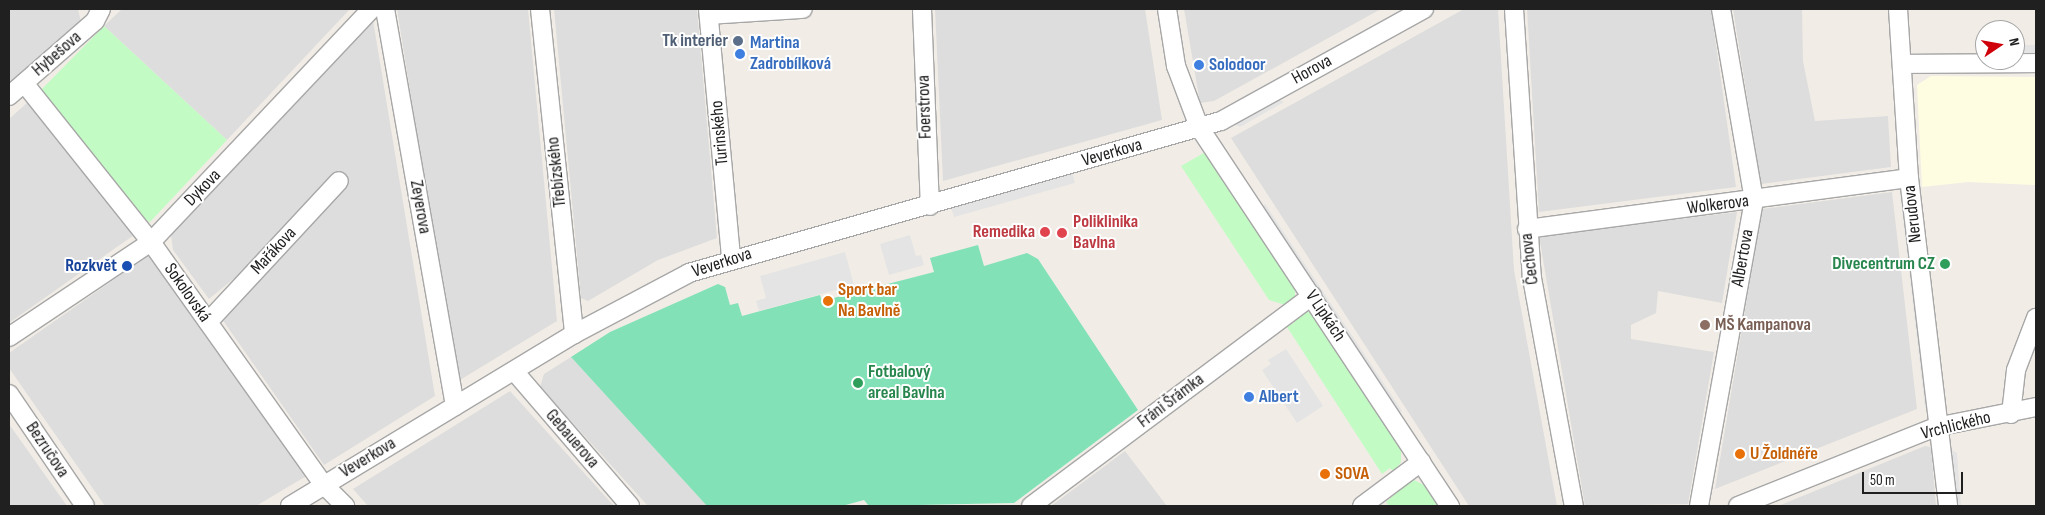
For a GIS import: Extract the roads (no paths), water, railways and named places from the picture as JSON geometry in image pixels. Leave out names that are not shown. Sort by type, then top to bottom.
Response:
[{"type":"street","name":"Hybešova","points":[[9,96],[95,21],[101,9]]},
{"type":"street","name":"Dykova","points":[[9,337],[151,242],[371,9]]},
{"type":"street","name":"Zeyerova","points":[[385,9],[455,406]]},
{"type":"street","name":"Třebízského","points":[[540,9],[574,334]]},
{"type":"street","points":[[708,12],[803,9]]},
{"type":"street","name":"Foerstrova","points":[[922,9],[930,206]]},
{"type":"street","name":"V Lipkách","points":[[1167,9],[1176,66],[1199,128],[1450,506]]},
{"type":"street","name":"Horova","points":[[1199,128],[1222,121],[1424,9]]},
{"type":"street","name":"Čechova","points":[[1514,9],[1526,229],[1574,506]]},
{"type":"street","name":"Albertova","points":[[1699,506],[1754,200],[1721,9]]},
{"type":"street","name":"Nerudova","points":[[1898,9],[1909,178],[1936,427],[1948,506]]},
{"type":"street","name":"Turinského","points":[[708,12],[731,258]]},
{"type":"street","points":[[1902,64],[2036,62]]},
{"type":"street","name":"Sokolovská","points":[[24,83],[151,242],[324,485],[345,506]]},
{"type":"street","name":"Veverkova","points":[[290,506],[574,334],[643,295],[731,258],[930,206],[1199,128]]},
{"type":"street","name":"Wolkerova","points":[[1526,229],[1909,178]]},
{"type":"street","name":"Mařákova","points":[[208,322],[340,181]]},
{"type":"street","name":"Fráni Šrámka","points":[[1031,506],[1312,296]]},
{"type":"street","points":[[2011,414],[2016,370],[2036,318]]},
{"type":"street","name":"Gebauerova","points":[[514,371],[630,506]]},
{"type":"street","name":"Bezručova","points":[[9,394],[85,506]]},
{"type":"street","name":"Vrchlického","points":[[1738,506],[1936,427],[2011,414],[2036,407]]},
{"type":"street","points":[[1362,506],[1421,462]]},
{"type":"place","name":"Tk interier","points":[[738,41]]},
{"type":"place","name":"Martina Zadrobílková","points":[[740,54]]},
{"type":"place","name":"Solodoor","points":[[1199,65]]},
{"type":"place","name":"Remedika","points":[[1045,232]]},
{"type":"place","name":"Poliklinika Bavlna","points":[[1062,233]]},
{"type":"place","name":"Divecentrum CZ","points":[[1945,264]]},
{"type":"place","name":"Rozkvět","points":[[127,266]]},
{"type":"place","name":"Sport bar Na Bavlně","points":[[828,301]]},
{"type":"place","name":"MŠ Kampanova","points":[[1705,325]]},
{"type":"place","name":"Fotbalový areal Bavlna","points":[[858,383]]},
{"type":"place","name":"Albert","points":[[1249,397]]},
{"type":"place","name":"U Žoldnéře","points":[[1740,454]]},
{"type":"place","name":"SOVA","points":[[1325,474]]}]
